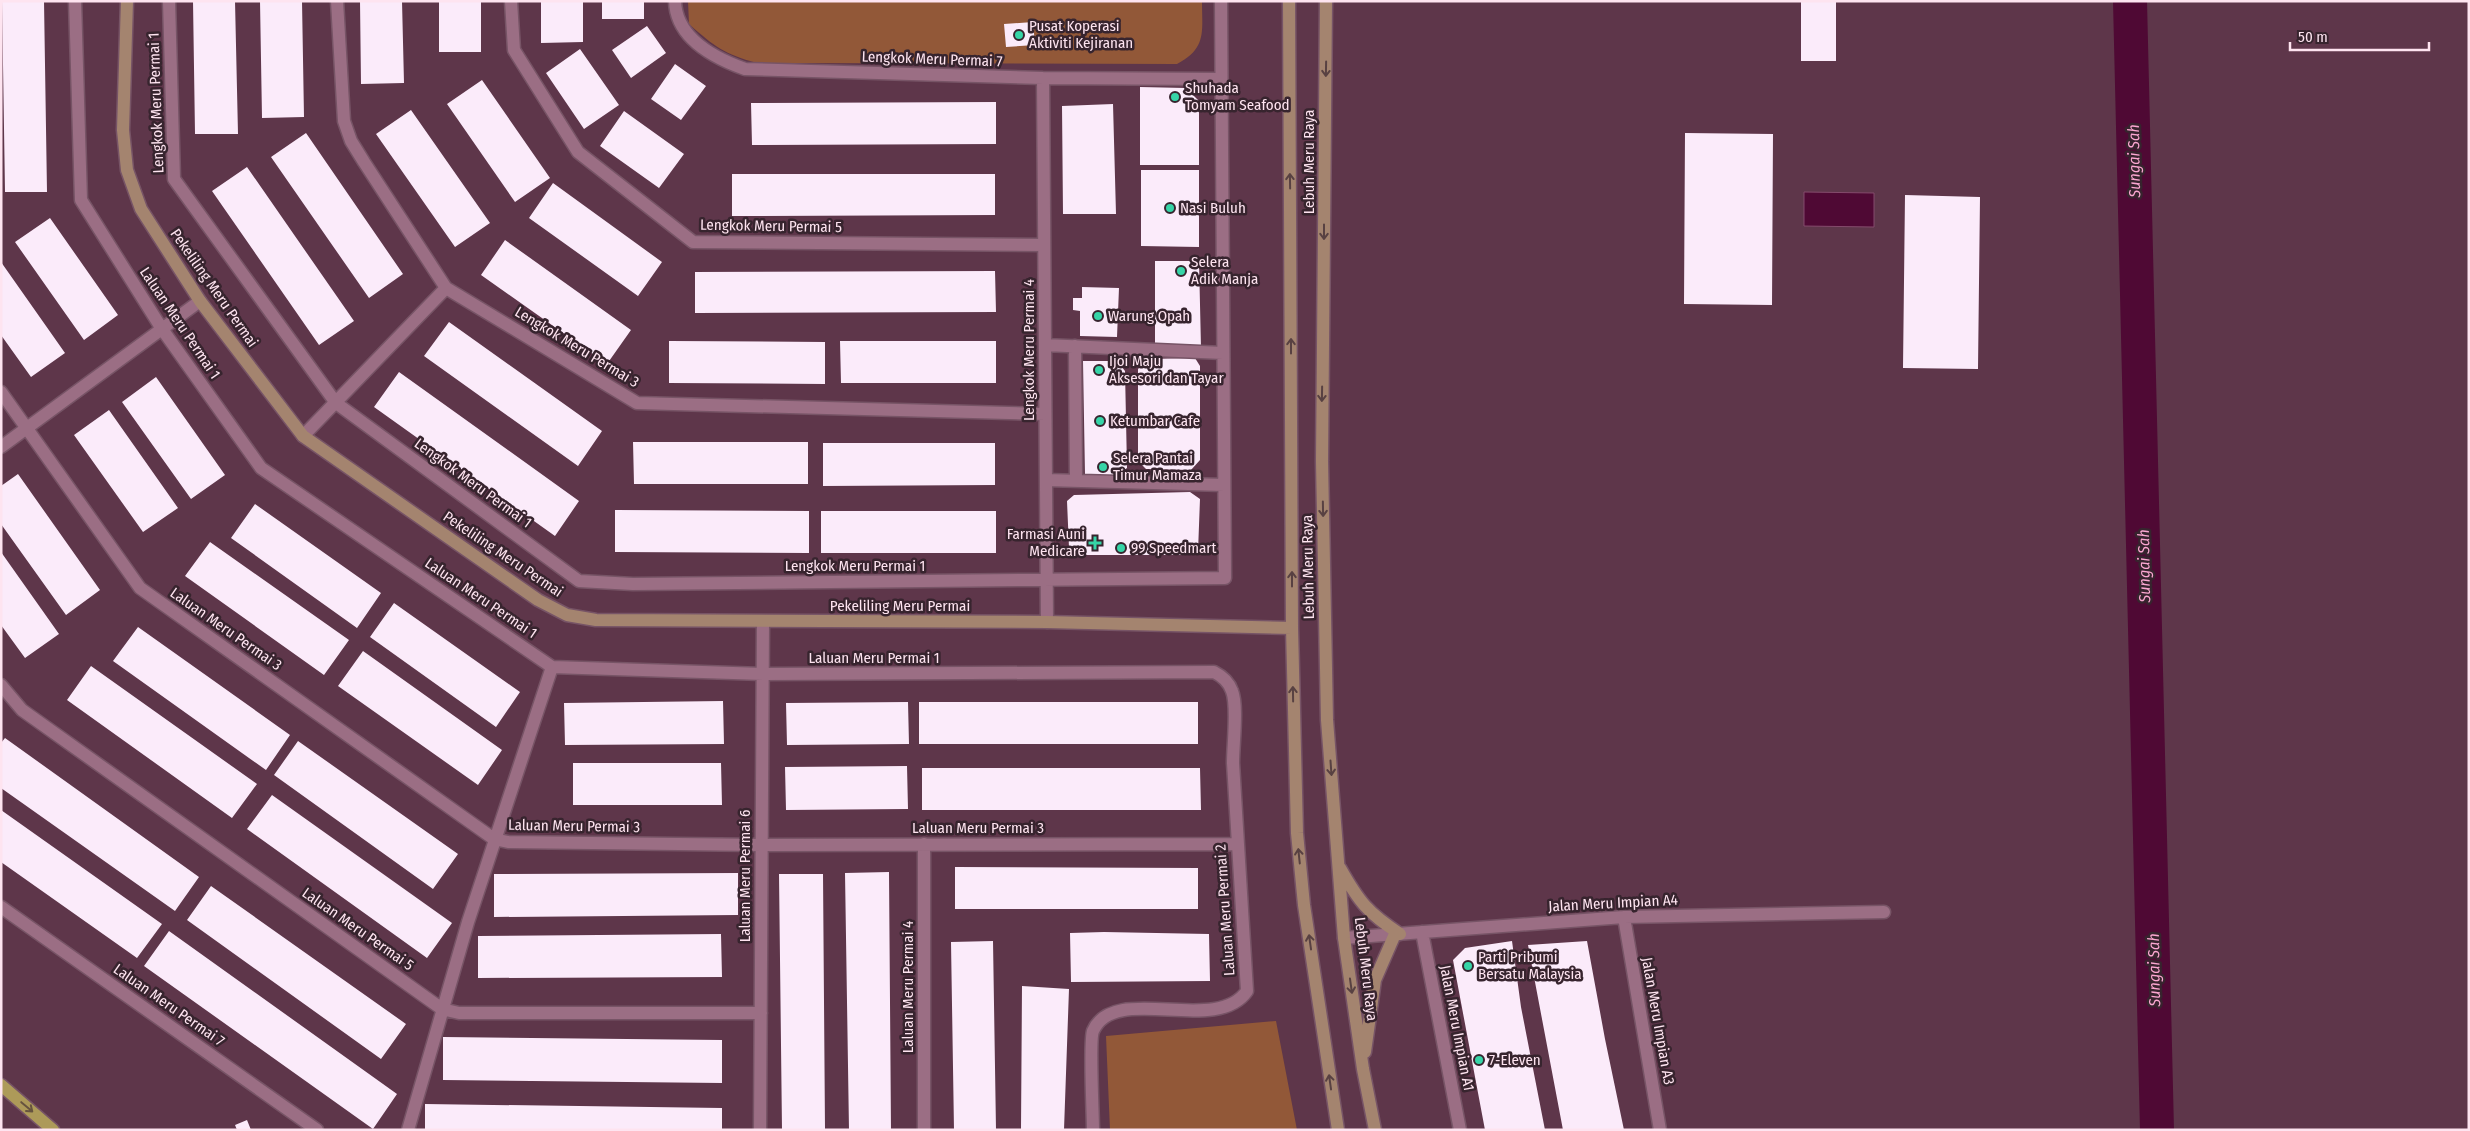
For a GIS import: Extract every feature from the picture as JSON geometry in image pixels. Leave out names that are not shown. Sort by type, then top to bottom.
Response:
[{"type":"main road","name":"Pekeliling Meru Permai","points":[[127,1],[123,130],[127,170],[141,209],[200,301],[303,436],[538,600],[567,615],[596,620],[1047,622],[1292,628]]},
{"type":"main road","name":"Lebuh Meru Raya","points":[[1290,1],[1288,40],[1292,628],[1297,833],[1304,905],[1338,1130]]},
{"type":"main road","name":"Lebuh Meru Raya","points":[[1326,1],[1322,461],[1327,720],[1344,938],[1363,1069],[1375,1130]]},
{"type":"main road","points":[[1326,20],[1330,1]]},
{"type":"main road","points":[[1338,864],[1363,905],[1398,934],[1375,980],[1363,1069]]},
{"type":"main road","points":[[1,1085],[54,1130]]},
{"type":"street","name":"Laluan Meru Permai 1","points":[[75,1],[81,200],[162,329],[261,468],[552,667],[763,674],[1214,672],[1222,676],[1227,682]]},
{"type":"street","name":"Lengkok Meru Permai 1","points":[[169,1],[174,179],[336,403],[579,581],[633,584],[1047,581]]},
{"type":"street","name":"Lengkok Meru Permai 3","points":[[337,1],[343,107],[346,128],[364,162],[446,288],[637,403],[1045,414]]},
{"type":"street","name":"Lengkok Meru Permai 5","points":[[511,1],[514,50],[578,152],[693,242],[1044,245]]},
{"type":"street","name":"Lengkok Meru Permai 7","points":[[675,1],[677,18],[689,36],[714,55],[745,69],[1043,78],[1221,79]]},
{"type":"street","points":[[1047,581],[1225,578],[1221,1]]},
{"type":"street","name":"Lengkok Meru Permai 4","points":[[1043,78],[1047,622]]},
{"type":"street","points":[[303,436],[446,288]]},
{"type":"street","points":[[1,447],[200,301]]},
{"type":"street","points":[[1045,345],[1223,353]]},
{"type":"street","points":[[1075,346],[1076,481]]},
{"type":"street","name":"Laluan Meru Permai 3","points":[[1,392],[140,588],[494,839],[518,842],[762,845],[1237,844]]},
{"type":"street","points":[[1046,480],[1224,485]]},
{"type":"street","name":"Laluan Meru Permai 6","points":[[760,1130],[763,622]]},
{"type":"street","points":[[408,1130],[442,1009],[494,839],[552,667]]},
{"type":"street","name":"Laluan Meru Permai 2","points":[[1092,1130],[1092,1032],[1104,1018],[1120,1010],[1220,1009],[1238,1000],[1247,991],[1237,844],[1233,754],[1234,701],[1232,691],[1227,682]]},
{"type":"street","name":"Laluan Meru Permai 5","points":[[1,685],[22,710],[442,1009],[459,1013],[761,1013]]},
{"type":"street","name":"Laluan Meru Permai 4","points":[[924,844],[924,1130]]},
{"type":"street","name":"Laluan Meru Permai 7","points":[[1,907],[317,1130]]},
{"type":"street","name":"Jalan Meru Impian A4","points":[[1344,938],[1624,917],[1884,912]]},
{"type":"street","name":"Jalan Meru Impian A3","points":[[1624,917],[1660,1130]]},
{"type":"street","name":"Jalan Meru Impian A1","points":[[1422,932],[1460,1130]]},
{"type":"shaded area","points":[[688,1],[1202,1],[1202,30],[1201,38],[1194,52],[1177,64],[757,63],[720,49],[689,24]]},
{"type":"shaded area","points":[[1804,192],[1874,193],[1874,227],[1804,226]]},
{"type":"shaded area","points":[[1276,1021],[1297,1130],[1110,1130],[1106,1036]]},
{"type":"building","points":[[2,1],[44,1],[47,192],[5,192]]},
{"type":"building","points":[[193,1],[235,1],[238,134],[195,134]]},
{"type":"building","points":[[260,1],[302,1],[304,117],[262,118]]},
{"type":"building","points":[[360,1],[402,1],[404,83],[361,84]]},
{"type":"building","points":[[439,1],[481,1],[481,52],[439,52]]},
{"type":"building","points":[[541,1],[583,1],[583,42],[541,43]]},
{"type":"building","points":[[602,1],[644,1],[644,19],[602,19]]},
{"type":"building","points":[[1801,1],[1836,2],[1836,61],[1801,61]]},
{"type":"building","name":"Pusat Koperasi Aktiviti Kejiranan","points":[[1033,22],[1035,45],[1006,47],[1004,24]]},
{"type":"building","points":[[647,26],[666,53],[631,78],[612,50]]},
{"type":"building","points":[[580,49],[619,105],[584,129],[546,73]]},
{"type":"building","points":[[675,64],[706,86],[681,120],[651,99]]},
{"type":"building","points":[[482,80],[550,178],[515,202],[447,104]]},
{"type":"building","points":[[1140,87],[1186,88],[1199,101],[1199,165],[1140,165]]},
{"type":"building","points":[[996,102],[996,144],[752,145],[751,103]]},
{"type":"building","points":[[1113,104],[1116,214],[1063,214],[1062,106]]},
{"type":"building","points":[[411,110],[490,223],[455,247],[376,134]]},
{"type":"building","points":[[624,111],[684,154],[659,188],[600,146]]},
{"type":"building","points":[[306,133],[403,274],[369,298],[271,157]]},
{"type":"building","points":[[1685,133],[1773,134],[1772,305],[1684,304]]},
{"type":"building","points":[[247,167],[354,321],[319,345],[212,191]]},
{"type":"building","name":"Nasi Buluh","points":[[1141,170],[1199,170],[1199,247],[1141,246]]},
{"type":"building","points":[[732,174],[995,174],[995,215],[732,216]]},
{"type":"building","points":[[553,183],[662,262],[638,296],[529,218]]},
{"type":"building","points":[[1905,195],[1980,197],[1978,369],[1903,368]]},
{"type":"building","points":[[50,218],[118,315],[84,340],[15,242]]},
{"type":"building","points":[[505,240],[631,330],[607,364],[481,275]]},
{"type":"building","points":[[1155,261],[1199,261],[1201,348],[1155,348]]},
{"type":"building","points":[[1,262],[65,353],[31,377],[1,335]]},
{"type":"building","points":[[995,271],[996,312],[695,313],[695,272]]},
{"type":"building","points":[[1082,287],[1119,288],[1117,337],[1080,336],[1080,311],[1073,310],[1073,298],[1082,298]]},
{"type":"building","points":[[449,322],[602,431],[578,466],[424,356]]},
{"type":"building","points":[[669,341],[825,342],[825,384],[669,383]]},
{"type":"building","points":[[840,341],[996,341],[996,383],[841,383]]},
{"type":"building","points":[[1195,358],[1200,366],[1200,460],[1191,470],[1146,469],[1138,461],[1138,369],[1148,359]]},
{"type":"building","points":[[1083,361],[1117,361],[1125,371],[1127,468],[1114,477],[1085,476]]},
{"type":"building","points":[[399,372],[579,501],[555,536],[374,407]]},
{"type":"building","points":[[156,377],[225,475],[191,499],[122,402]]},
{"type":"building","points":[[109,410],[178,508],[143,532],[74,435]]},
{"type":"building","points":[[633,442],[808,442],[808,484],[634,484]]},
{"type":"building","points":[[823,443],[995,443],[995,485],[823,486]]},
{"type":"building","points":[[18,474],[100,590],[66,615],[1,524],[1,486]]},
{"type":"building","points":[[1190,492],[1200,499],[1198,552],[1191,555],[1078,555],[1069,548],[1067,501],[1074,495]]},
{"type":"building","points":[[255,504],[381,593],[357,628],[231,538]]},
{"type":"building","points":[[615,510],[809,511],[809,553],[615,552]]},
{"type":"building","points":[[821,511],[996,511],[996,553],[821,553]]},
{"type":"building","points":[[210,542],[349,640],[324,675],[185,576]]},
{"type":"building","points":[[1,552],[59,634],[25,658],[1,625]]},
{"type":"building","points":[[394,603],[520,692],[496,727],[370,637]]},
{"type":"building","points":[[138,627],[290,735],[266,770],[113,661]]},
{"type":"building","points":[[363,651],[502,750],[478,785],[338,686]]},
{"type":"building","points":[[91,666],[257,784],[232,818],[67,700]]},
{"type":"building","points":[[723,701],[724,744],[565,745],[564,703]]},
{"type":"building","points":[[908,702],[909,744],[787,745],[786,703]]},
{"type":"building","points":[[919,702],[1198,702],[1198,744],[919,744]]},
{"type":"building","points":[[5,738],[199,877],[175,911],[1,788],[1,743]]},
{"type":"building","points":[[298,741],[458,854],[433,889],[274,775]]},
{"type":"building","points":[[573,763],[721,763],[722,805],[573,805]]},
{"type":"building","points":[[907,766],[908,809],[786,810],[785,767]]},
{"type":"building","points":[[922,768],[1200,768],[1201,810],[922,810]]},
{"type":"building","points":[[272,795],[452,923],[427,958],[247,829]]},
{"type":"building","points":[[1,810],[162,924],[137,958],[1,862]]},
{"type":"building","points":[[955,867],[1198,868],[1198,909],[955,909]]},
{"type":"building","points":[[889,872],[891,1130],[849,1130],[845,873]]},
{"type":"building","points":[[738,873],[738,915],[494,917],[494,874]]},
{"type":"building","points":[[779,874],[823,874],[825,1130],[782,1130]]},
{"type":"building","points":[[211,886],[406,1024],[381,1059],[187,920]]},
{"type":"building","points":[[169,931],[397,1094],[373,1129],[144,966]]},
{"type":"building","points":[[1070,933],[1209,934],[1210,981],[1071,982]]},
{"type":"building","points":[[721,934],[722,977],[478,978],[478,936]]},
{"type":"building","points":[[993,941],[996,1130],[954,1130],[951,942]]},
{"type":"building","points":[[1512,941],[1521,1007],[1545,1130],[1485,1130],[1453,960],[1465,948]]},
{"type":"building","points":[[1587,941],[1624,1130],[1563,1130],[1528,945]]},
{"type":"building","points":[[1022,986],[1069,989],[1064,1130],[1021,1130]]},
{"type":"building","points":[[443,1037],[722,1040],[722,1083],[443,1080]]},
{"type":"building","points":[[425,1104],[722,1108],[722,1130],[425,1130]]},
{"type":"building","points":[[247,1120],[251,1130],[237,1130],[235,1125]]},
{"type":"waterway","name":"Sungai Sah","points":[[2130,1],[2157,1130]]},
{"type":"place","name":"Pusat Koperasi Aktiviti Kejiranan","points":[[1019,35]]},
{"type":"place","name":"Shuhada Tomyam Seafood","points":[[1175,97]]},
{"type":"place","name":"Nasi Buluh","points":[[1170,208]]},
{"type":"place","name":"Selera Adik Manja","points":[[1181,271]]},
{"type":"place","name":"Warung Opah","points":[[1098,316]]},
{"type":"place","name":"Ijoi Maju Aksesori dan Tayar","points":[[1099,370]]},
{"type":"place","name":"Ketumbar Cafe","points":[[1100,421]]},
{"type":"place","name":"Selera Pantai Timur Mamaza","points":[[1103,467]]},
{"type":"place","name":"Farmasi Auni Medicare","points":[[1095,543]]},
{"type":"place","name":"99 Speedmart","points":[[1121,548]]},
{"type":"place","name":"Parti Pribumi Bersatu Malaysia","points":[[1468,966]]},
{"type":"place","name":"7-Eleven","points":[[1479,1060]]}]
